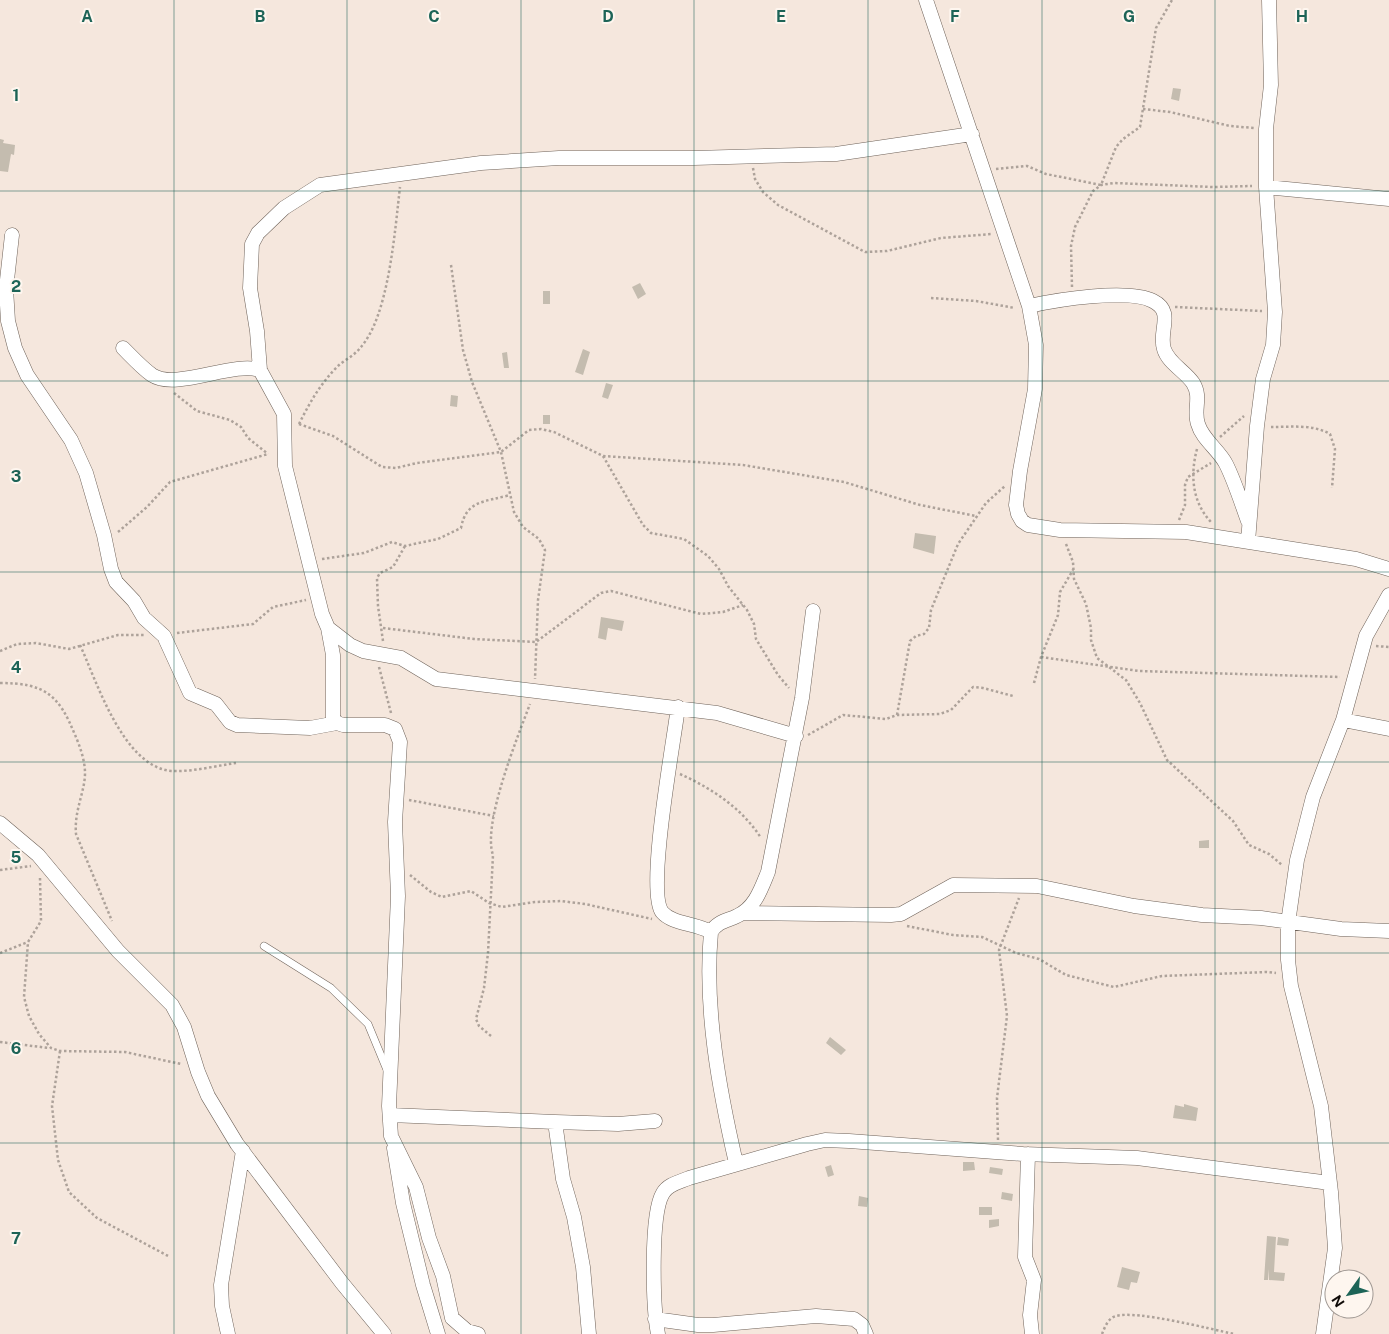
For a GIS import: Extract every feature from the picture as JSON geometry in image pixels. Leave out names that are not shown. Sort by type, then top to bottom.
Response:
[{"type":"street","points":[[926,0],[1029,306],[1036,345],[1034,389],[1016,505],[1018,514],[1028,525],[1060,530],[1174,532],[1226,538],[1356,558],[1389,569]]},
{"type":"street","points":[[1248,542],[1257,426],[1263,379],[1273,345],[1275,312],[1266,187],[1266,129],[1271,85],[1269,0]]},
{"type":"street","points":[[337,723],[331,713],[333,655],[328,628],[308,565],[285,466],[284,414],[260,370],[257,331],[250,288],[252,244],[258,233],[284,208],[320,185],[481,163],[559,158],[751,157],[836,154],[972,134]]},
{"type":"street","points":[[1266,187],[1389,199]]},
{"type":"street","points":[[12,235],[6,289],[8,321],[15,348],[27,375],[70,440],[86,473],[116,582],[134,601],[144,618],[164,636],[190,692],[216,704],[230,722],[237,725],[310,728],[337,723],[385,725],[394,729],[400,742],[395,822],[398,896],[390,1115],[403,1203],[423,1285],[438,1334]]},
{"type":"street","points":[[1029,306],[1064,298],[1124,296],[1151,300],[1161,306],[1165,314],[1163,348],[1193,383],[1198,393],[1197,418],[1201,430],[1226,464],[1249,526]]},
{"type":"street","points":[[123,348],[153,376],[170,379],[244,368],[260,370]]},
{"type":"street","points":[[1323,1334],[1335,1248],[1330,1183],[1321,1106],[1290,976],[1288,923],[1297,860],[1314,797],[1343,720],[1366,636],[1389,595]]},
{"type":"street","points":[[743,913],[758,896],[768,872],[772,856],[802,698],[813,610]]},
{"type":"street","points":[[328,628],[350,645],[401,658],[436,679],[716,713],[795,738]]},
{"type":"street","points":[[678,707],[660,842],[656,894],[659,906],[671,919],[695,924],[711,932]]},
{"type":"street","points":[[1343,720],[1389,729]]},
{"type":"street","points":[[0,823],[32,850],[118,951],[172,1004],[184,1027],[198,1072],[208,1096],[243,1151],[342,1282],[384,1334]]},
{"type":"street","points":[[736,1163],[728,1127],[714,1039],[710,990],[711,932],[724,920],[743,913],[896,915],[912,909],[953,885],[1024,886],[1054,889],[1134,906],[1202,915],[1261,918],[1288,923],[1389,932]]},
{"type":"street","points":[[390,1115],[618,1124],[655,1121]]},
{"type":"street","points":[[555,1122],[563,1178],[574,1217],[583,1267],[589,1334]]},
{"type":"street","points":[[658,1334],[653,1295],[657,1210],[664,1192],[670,1185],[736,1163],[825,1140],[1028,1154],[1137,1158],[1330,1183]]},
{"type":"street","points":[[394,1144],[416,1187],[443,1276],[452,1318],[469,1333]]},
{"type":"street","points":[[228,1334],[222,1306],[221,1285],[243,1151]]},
{"type":"street","points":[[1028,1154],[1025,1257],[1034,1280],[1030,1315],[1032,1334]]},
{"type":"street","points":[[655,1319],[706,1325],[816,1316],[854,1319],[862,1325],[866,1334]]},
{"type":"lane","points":[[264,946],[331,988],[368,1024],[390,1077]]},
{"type":"path","points":[[1064,298],[1072,286],[1071,246],[1076,227],[1093,191],[1101,185],[1116,147],[1123,139],[1140,127],[1156,28],[1172,0]]},
{"type":"path","points":[[1143,109],[1170,112],[1230,126],[1266,129]]},
{"type":"path","points":[[751,157],[755,179],[763,192],[778,205],[865,252],[887,251],[941,238],[1004,233]]},
{"type":"path","points":[[983,171],[1027,166],[1046,174],[1101,185],[1114,183],[1266,187]]},
{"type":"path","points":[[284,446],[323,383],[337,367],[361,348],[377,321],[394,235],[401,173]]},
{"type":"path","points":[[451,265],[463,350],[470,374],[500,452],[514,512],[523,527],[539,539],[545,550],[536,642],[535,691],[519,734],[490,834],[490,846],[493,855],[489,903],[488,953],[484,988],[476,1019],[479,1026],[491,1036]]},
{"type":"path","points":[[931,298],[976,301],[1015,308],[1029,306]]},
{"type":"path","points":[[1161,306],[1275,312]]},
{"type":"path","points":[[172,391],[197,411],[230,420],[241,427],[248,438],[285,466]]},
{"type":"path","points":[[1174,532],[1185,505],[1185,485],[1188,477],[1212,462],[1218,438],[1260,403]]},
{"type":"path","points":[[299,424],[333,436],[382,466],[396,468],[417,462],[500,452],[529,430],[540,429],[554,432],[603,456],[743,465],[835,480],[920,505],[976,516]]},
{"type":"path","points":[[1257,426],[1301,427],[1322,430],[1330,434],[1335,449],[1332,488]]},
{"type":"path","points":[[1201,430],[1192,474],[1196,501],[1206,518],[1226,538]]},
{"type":"path","points":[[104,535],[117,532],[127,525],[147,508],[170,482],[268,454]]},
{"type":"path","points":[[603,456],[643,524],[651,532],[684,539],[708,556],[719,569],[728,586],[743,605],[754,624],[756,639],[778,675],[789,688],[802,698]]},
{"type":"path","points":[[897,715],[910,641],[916,636],[924,634],[929,628],[931,610],[958,544],[986,503],[1020,471]]},
{"type":"path","points":[[308,565],[328,557],[364,553],[392,542],[406,546],[438,539],[461,528],[463,516],[473,505],[510,495]]},
{"type":"path","points":[[1060,530],[1068,549],[1074,579],[1086,604],[1091,628],[1091,640],[1097,658],[1126,680],[1140,703],[1167,760],[1233,821],[1249,845],[1270,854],[1296,875]]},
{"type":"path","points":[[394,729],[379,653],[383,628],[378,606],[377,578],[380,573],[393,567],[406,546]]},
{"type":"path","points":[[1034,683],[1041,657],[1058,615],[1060,592],[1073,570]]},
{"type":"path","points":[[383,628],[474,639],[536,642],[601,593],[611,590],[701,614],[723,612],[743,605]]},
{"type":"path","points":[[0,650],[17,644],[36,643],[69,649],[118,635],[164,636],[252,624],[273,607],[303,601],[316,595]]},
{"type":"path","points":[[80,645],[109,714],[146,761],[168,770],[176,771],[236,763]]},
{"type":"path","points":[[1041,657],[1139,671],[1354,677]]},
{"type":"path","points":[[0,683],[14,683],[36,687],[57,700],[67,715],[79,744],[85,773],[75,822],[76,834],[114,927]]},
{"type":"path","points":[[795,738],[821,729],[843,715],[886,719],[897,715],[940,714],[951,710],[973,687],[1013,696]]},
{"type":"path","points":[[670,770],[698,783],[744,815],[772,856]]},
{"type":"path","points":[[398,798],[494,816]]},
{"type":"path","points":[[0,870],[44,864],[39,882],[41,920],[28,942],[24,997],[29,1016],[39,1034],[51,1048]]},
{"type":"path","points":[[397,864],[431,892],[442,897],[472,892],[489,903],[502,907],[535,902],[561,901],[585,904],[645,919],[671,919]]},
{"type":"path","points":[[998,1152],[997,1098],[1007,1016],[1000,970],[1000,945],[1024,886]]},
{"type":"path","points":[[903,926],[954,935],[982,937],[1039,960],[1066,975],[1114,986],[1162,976],[1267,972],[1290,976]]},
{"type":"path","points":[[0,953],[28,942]]},
{"type":"path","points":[[0,1042],[51,1048],[60,1052],[124,1052],[180,1063],[198,1072]]},
{"type":"path","points":[[60,1052],[52,1106],[58,1160],[69,1192],[97,1218],[170,1257]]},
{"type":"path","points":[[1102,1334],[1114,1316],[1124,1315],[1155,1318],[1234,1334]]},
{"type":"building","points":[[1173,88],[1181,89],[1179,101],[1171,99]]},
{"type":"building","points":[[0,139],[4,140],[3,143],[15,145],[14,155],[11,154],[8,172],[0,171]]},
{"type":"building","points":[[640,283],[646,294],[638,299],[632,287]]},
{"type":"building","points":[[543,291],[550,291],[550,304],[543,304]]},
{"type":"building","points":[[583,349],[590,352],[583,375],[575,372]]},
{"type":"building","points":[[507,352],[509,368],[504,368],[502,353]]},
{"type":"building","points":[[606,383],[613,385],[608,399],[602,397]]},
{"type":"building","points":[[451,395],[458,396],[457,407],[450,406]]},
{"type":"building","points":[[543,415],[550,415],[550,424],[543,424]]},
{"type":"building","points":[[915,533],[936,536],[934,554],[913,548]]},
{"type":"building","points":[[601,617],[624,621],[622,631],[608,628],[606,640],[598,638]]},
{"type":"building","points":[[1209,840],[1209,848],[1199,848],[1199,841]]},
{"type":"building","points":[[830,1037],[846,1050],[841,1055],[826,1043]]},
{"type":"building","points":[[1184,1104],[1198,1108],[1196,1121],[1173,1118],[1175,1105],[1184,1107]]},
{"type":"building","points":[[963,1162],[974,1162],[975,1170],[963,1171]]},
{"type":"building","points":[[831,1165],[834,1175],[828,1177],[825,1167]]},
{"type":"building","points":[[990,1167],[1003,1169],[1002,1175],[989,1173]]},
{"type":"building","points":[[1002,1192],[1013,1194],[1012,1201],[1001,1199]]},
{"type":"building","points":[[859,1196],[868,1198],[867,1207],[858,1206]]},
{"type":"building","points":[[979,1207],[992,1207],[992,1215],[979,1215]]},
{"type":"building","points":[[999,1219],[999,1226],[989,1228],[989,1220]]},
{"type":"building","points":[[1267,1236],[1276,1237],[1274,1272],[1285,1273],[1284,1281],[1269,1280],[1269,1269],[1268,1280],[1264,1280]]},
{"type":"building","points":[[1278,1237],[1289,1239],[1288,1246],[1277,1245]]},
{"type":"building","points":[[1122,1267],[1140,1272],[1137,1283],[1131,1282],[1129,1290],[1117,1287]]}]
